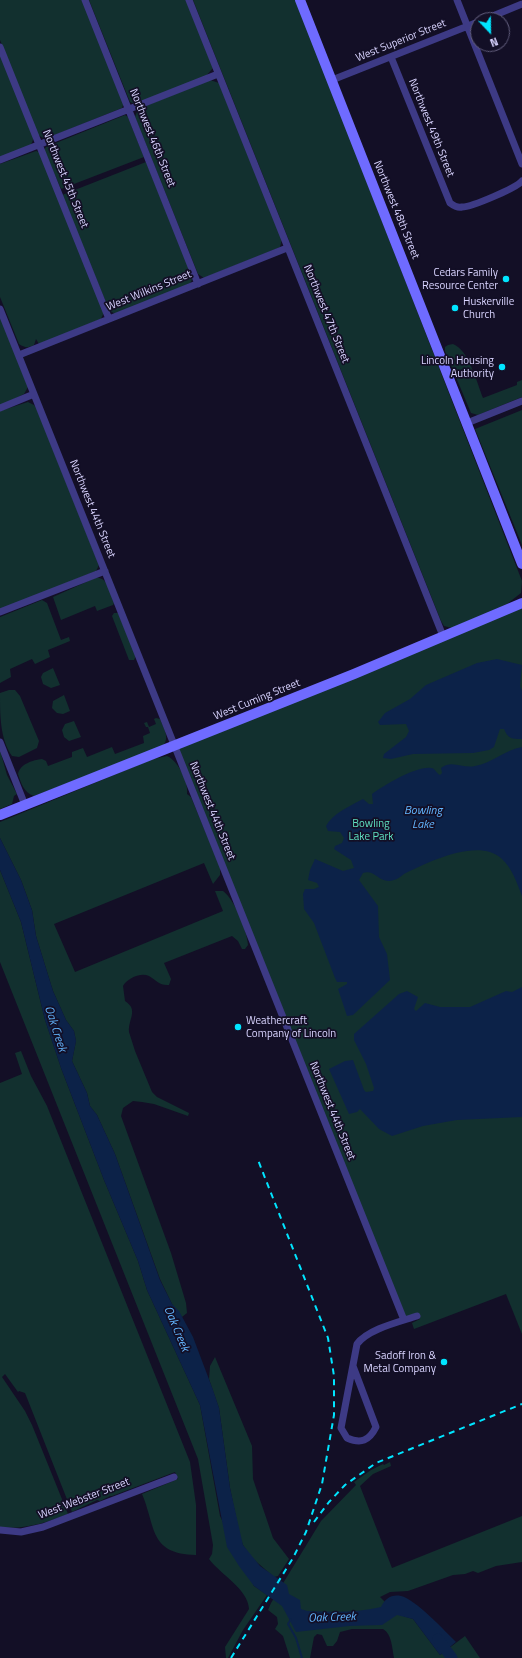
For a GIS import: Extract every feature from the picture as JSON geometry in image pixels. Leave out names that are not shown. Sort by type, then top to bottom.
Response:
[{"type":"main road","name":"Northwest 48th Street","points":[[300,0],[522,564]]},
{"type":"main road","name":"West Cuming Street","points":[[0,815],[354,674],[522,603]]},
{"type":"street","name":"Northwest 46th Street","points":[[85,0],[198,284]]},
{"type":"street","name":"Northwest 47th Street","points":[[189,0],[443,636]]},
{"type":"street","points":[[457,0],[522,164]]},
{"type":"street","points":[[502,12],[522,4]]},
{"type":"street","name":"West Superior Street","points":[[332,80],[470,25]]},
{"type":"street","name":"Northwest 45th Street","points":[[0,47],[109,319]]},
{"type":"street","name":"Northwest 49th Street","points":[[391,57],[447,198],[454,205],[461,208],[467,206],[511,189],[522,181]]},
{"type":"street","points":[[0,160],[218,74]]},
{"type":"street","name":"West Wilkins Street","points":[[19,355],[287,248]]},
{"type":"street","name":"Northwest 44th Street","points":[[0,309],[404,1320]]},
{"type":"street","points":[[0,408],[34,394]]},
{"type":"street","points":[[467,423],[522,401]]},
{"type":"street","points":[[0,612],[105,571]]},
{"type":"street","points":[[0,742],[25,805]]},
{"type":"street","points":[[353,1366],[376,1427],[372,1435],[365,1441],[359,1442],[347,1438],[341,1428],[355,1350],[360,1340],[365,1336],[417,1316]]},
{"type":"street","name":"West Webster Street","points":[[0,1530],[21,1532],[42,1527],[174,1477]]},
{"type":"green space","points":[[0,0],[83,0],[124,102],[122,108],[45,139],[38,135],[0,40]]},
{"type":"green space","points":[[89,0],[186,0],[213,68],[206,76],[135,104],[130,102]]},
{"type":"green space","points":[[193,0],[296,0],[522,581],[521,593],[507,604],[452,628],[444,626],[441,621]]},
{"type":"green space","points":[[0,53],[34,137],[31,145],[0,158]]},
{"type":"green space","points":[[210,80],[219,83],[282,239],[280,247],[276,249],[204,278],[198,274],[135,117],[138,109]]},
{"type":"green space","points":[[125,115],[128,117],[144,157],[61,189],[44,150],[46,147]]},
{"type":"green space","points":[[36,151],[39,152],[104,312],[101,319],[39,344],[36,339],[34,345],[26,347],[19,344],[0,297],[0,164]]},
{"type":"green space","points":[[146,162],[193,277],[190,284],[115,314],[109,310],[62,195]]},
{"type":"green space","points":[[0,316],[28,387],[24,394],[0,406]]},
{"type":"green space","points":[[453,344],[459,347],[468,360],[483,398],[517,385],[517,382],[522,380],[522,397],[478,415],[471,413],[445,351],[445,347]]},
{"type":"green space","points":[[28,402],[34,405],[37,409],[99,565],[96,571],[0,610],[0,411]]},
{"type":"green space","points":[[522,410],[522,545],[475,429]]},
{"type":"green space","points":[[95,578],[99,578],[106,582],[114,603],[113,605],[97,611],[95,606],[61,620],[53,597]]},
{"type":"green space","points":[[42,600],[47,603],[61,640],[69,637],[70,641],[48,650],[50,657],[35,664],[32,659],[10,669],[11,677],[0,683],[0,617]]},
{"type":"green space","name":"Bowling Lake Park","points":[[522,603],[522,1334],[506,1294],[414,1329],[412,1323],[420,1319],[419,1315],[404,1320],[174,746]]},
{"type":"green space","points":[[114,613],[118,613],[136,656],[134,660],[129,660],[112,616]]},
{"type":"green space","points":[[53,668],[60,685],[51,688],[43,684],[41,677],[43,673]]},
{"type":"green space","points":[[15,690],[20,696],[39,741],[37,748],[19,757],[12,756],[3,734],[0,710],[0,693]]},
{"type":"green space","points":[[64,695],[70,711],[63,714],[57,713],[52,708],[53,701]]},
{"type":"green space","points":[[154,719],[160,719],[166,733],[166,739],[163,746],[34,796],[25,790],[18,774],[24,765],[35,760],[42,759],[46,761],[48,766],[72,757],[72,752],[83,748],[87,757],[112,747],[115,754],[144,743],[143,736],[150,733],[148,727],[146,727],[144,723],[147,722],[149,727],[156,724]]},
{"type":"green space","points":[[74,721],[81,737],[69,741],[64,737],[62,730],[65,724]]},
{"type":"green space","points":[[0,750],[7,775],[17,794],[14,796],[12,804],[0,809]]},
{"type":"green space","points":[[167,756],[175,762],[182,772],[186,784],[187,794],[191,797],[220,867],[220,875],[213,884],[204,863],[54,924],[75,972],[223,911],[215,891],[223,891],[227,895],[240,916],[248,945],[245,949],[242,949],[238,941],[232,936],[164,963],[171,979],[169,985],[163,985],[149,976],[142,975],[131,979],[123,986],[125,1001],[129,1004],[132,1011],[129,1032],[152,1092],[157,1097],[189,1113],[188,1116],[154,1104],[133,1101],[123,1108],[121,1116],[171,1253],[186,1303],[187,1313],[182,1317],[172,1304],[160,1279],[115,1154],[97,1115],[90,1106],[87,1093],[72,1061],[76,1041],[74,1031],[66,1020],[53,991],[36,936],[32,910],[21,880],[0,838],[0,822],[153,759]]},
{"type":"green space","points":[[0,870],[21,922],[45,1020],[61,1068],[104,1180],[138,1261],[147,1290],[200,1405],[220,1516],[254,1586],[267,1595],[243,1630],[228,1658],[226,1658],[225,1647],[249,1609],[247,1602],[244,1595],[233,1582],[209,1559],[212,1554],[213,1545],[198,1459],[0,962]]},
{"type":"green space","points":[[21,1051],[31,1076],[47,1106],[190,1462],[196,1505],[196,1555],[170,1550],[162,1544],[153,1528],[142,1494],[178,1479],[175,1472],[100,1501],[97,1500],[72,1512],[25,1393],[18,1392],[5,1374],[2,1377],[25,1411],[32,1425],[68,1514],[26,1527],[0,1527],[0,1083],[22,1074],[15,1053]]},
{"type":"green space","points":[[215,1357],[252,1446],[253,1479],[273,1538],[289,1559],[278,1576],[274,1577],[252,1558],[243,1545],[240,1537],[230,1488],[219,1408],[209,1379],[210,1366]]},
{"type":"green space","points":[[390,1462],[391,1466],[373,1474],[360,1486],[392,1568],[522,1516],[522,1562],[496,1566],[478,1573],[473,1571],[465,1574],[453,1575],[408,1591],[390,1592],[380,1597],[397,1614],[413,1619],[440,1655],[465,1636],[480,1658],[394,1658],[390,1638],[386,1631],[383,1629],[352,1629],[340,1632],[337,1641],[333,1646],[327,1646],[322,1635],[317,1634],[314,1637],[310,1658],[290,1658],[283,1636],[275,1629],[278,1624],[277,1617],[268,1610],[271,1603],[321,1521],[356,1485],[354,1482],[371,1470]]},
{"type":"water","points":[[497,659],[522,665],[520,686],[522,691],[522,739],[511,738],[507,735],[504,729],[500,729],[494,747],[489,750],[473,753],[413,754],[391,759],[383,758],[384,754],[406,737],[409,731],[406,724],[380,725],[378,722],[385,713],[410,699],[426,685],[477,663]]},
{"type":"water","name":"Bowling Lake","points":[[522,747],[522,896],[514,876],[506,863],[492,853],[480,850],[467,851],[439,858],[389,881],[381,879],[371,873],[363,873],[359,880],[378,906],[379,937],[387,954],[390,980],[353,1015],[347,1016],[338,989],[347,984],[347,982],[337,982],[314,923],[304,909],[303,894],[305,889],[314,889],[319,887],[317,883],[308,880],[310,870],[315,859],[343,871],[354,868],[351,860],[334,849],[335,846],[342,843],[344,838],[340,832],[328,831],[326,826],[332,818],[363,799],[369,804],[373,804],[372,794],[392,781],[409,773],[425,768],[431,768],[440,775],[442,773],[441,768],[445,765],[453,764],[471,767]]},
{"type":"water","name":"Oak Creek","points":[[0,838],[21,880],[32,910],[36,936],[53,991],[66,1020],[74,1031],[76,1041],[72,1061],[87,1093],[90,1106],[97,1115],[115,1154],[160,1280],[172,1304],[179,1311],[193,1337],[213,1390],[219,1408],[230,1488],[243,1545],[260,1566],[287,1585],[289,1594],[300,1600],[301,1609],[307,1611],[335,1612],[363,1610],[381,1607],[386,1599],[391,1596],[401,1596],[407,1598],[430,1616],[456,1642],[440,1655],[413,1619],[397,1615],[382,1625],[349,1626],[296,1632],[282,1606],[254,1586],[227,1547],[200,1405],[147,1290],[138,1261],[104,1180],[61,1068],[45,1020],[21,922],[0,870]]},
{"type":"water","points":[[522,987],[522,1117],[457,1120],[423,1126],[392,1136],[379,1129],[360,1109],[357,1112],[349,1114],[329,1069],[345,1061],[353,1060],[364,1090],[366,1092],[373,1091],[374,1088],[366,1064],[354,1040],[354,1034],[399,994],[407,991],[418,997],[414,1009],[416,1011],[425,1003],[440,1007],[470,1007],[506,991],[512,992]]},
{"type":"waterway","points":[[291,1619],[288,1624],[296,1638],[302,1658]]},
{"type":"waterway","name":"Oak Creek","points":[[438,1639],[452,1658]]},
{"type":"railway","points":[[231,1658],[293,1558],[306,1532],[322,1484],[334,1415],[334,1376],[328,1338],[258,1160]]},
{"type":"railway","points":[[314,1522],[329,1502],[345,1485],[376,1463],[522,1404]]},
{"type":"place","name":"Cedars Family Resource Center","points":[[506,279]]},
{"type":"place","name":"Huskerville Church","points":[[455,308]]},
{"type":"place","name":"Lincoln Housing Authority","points":[[502,367]]},
{"type":"place","name":"Weathercraft Company of Lincoln","points":[[238,1027]]},
{"type":"place","name":"Sadoff Iron & Metal Company","points":[[444,1362]]}]
